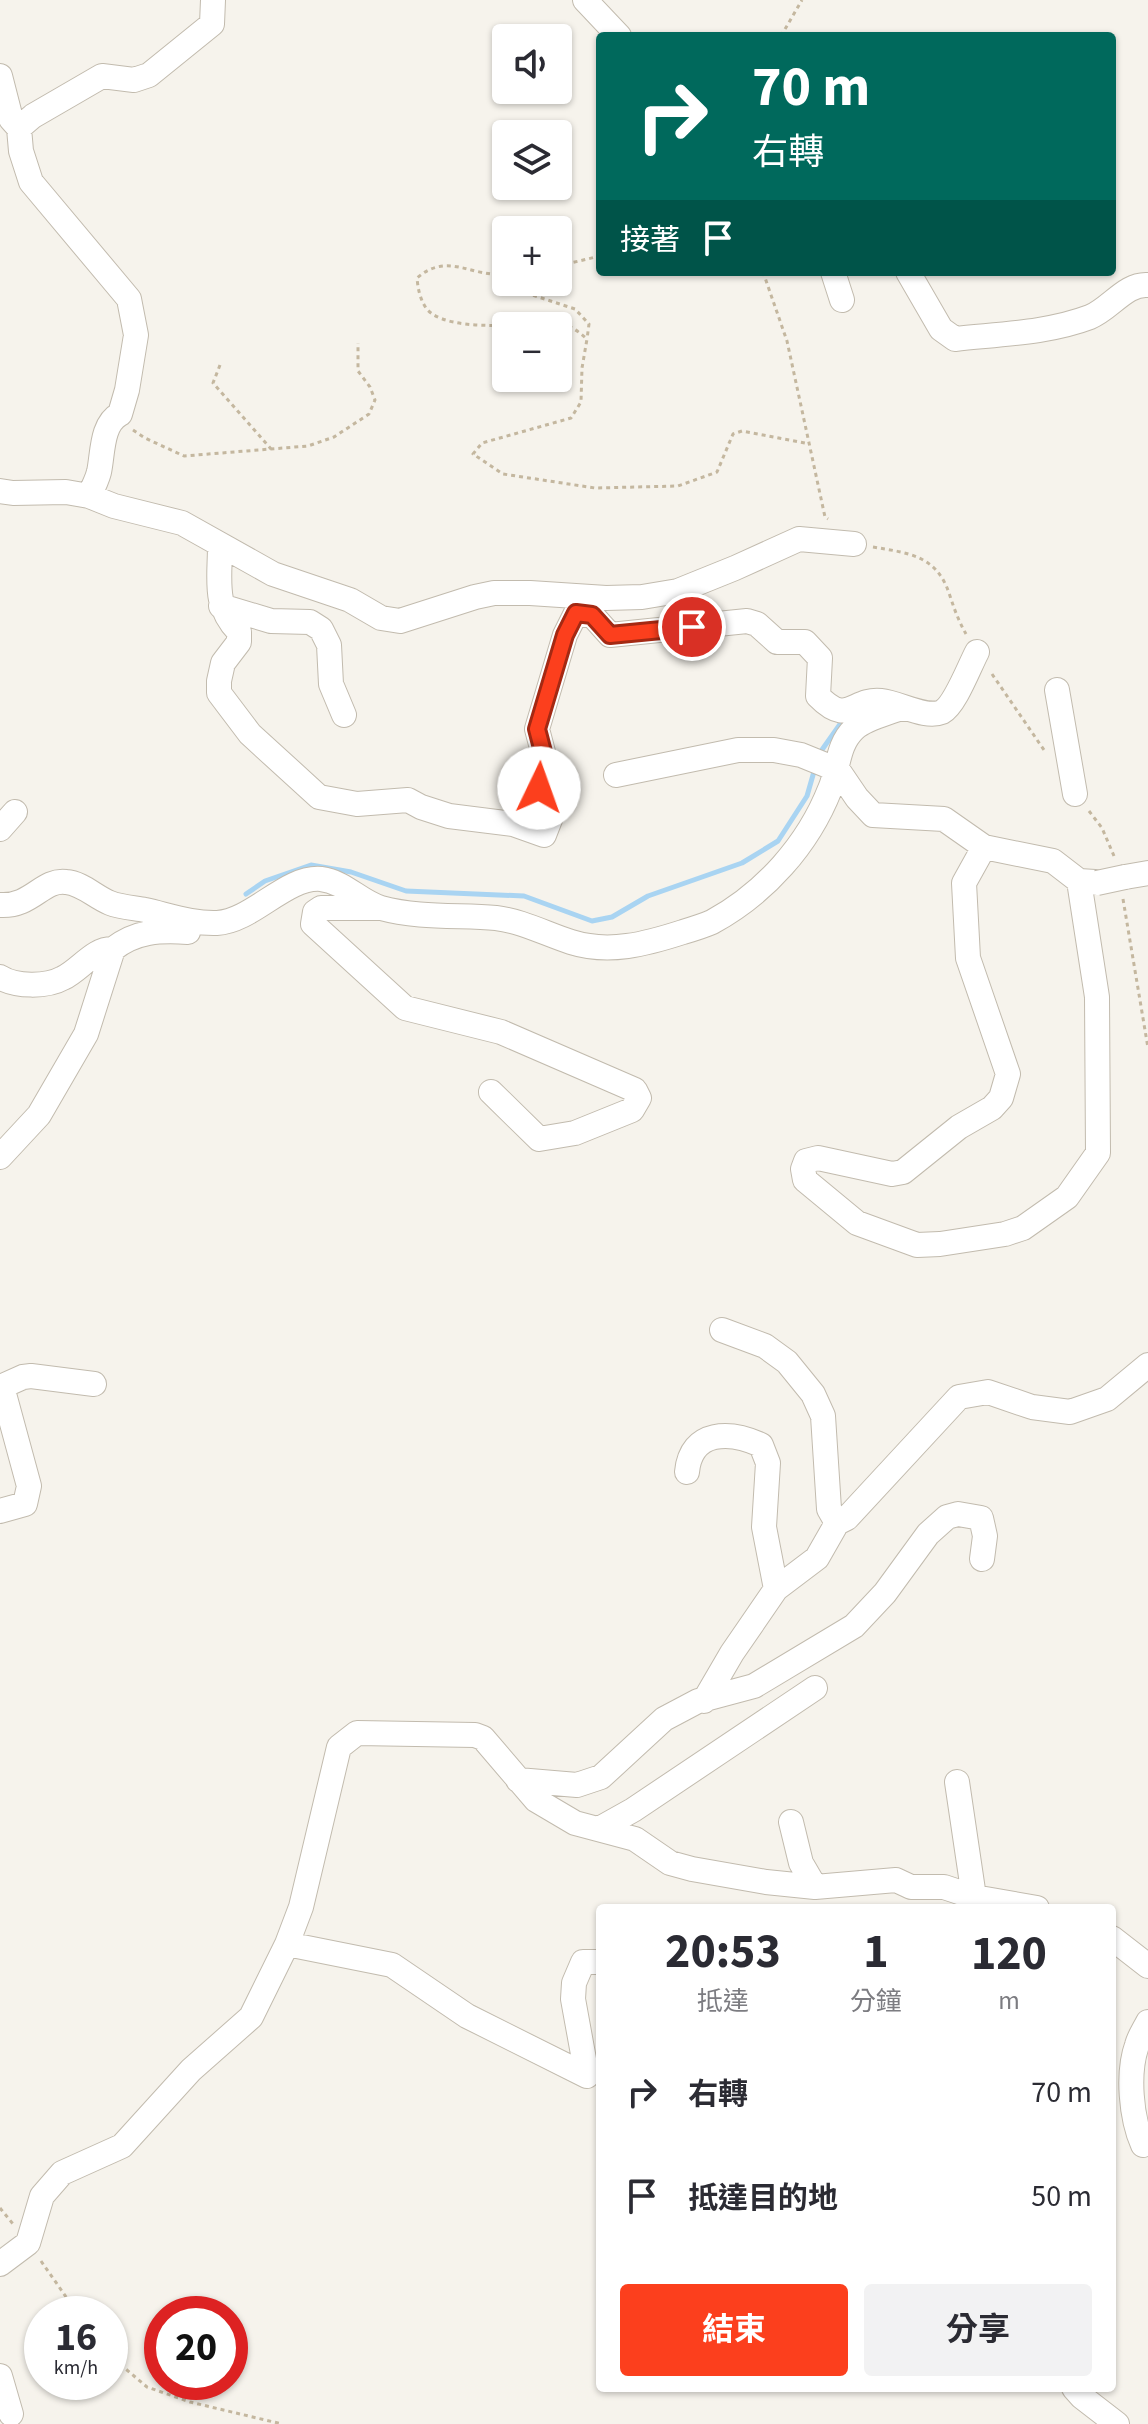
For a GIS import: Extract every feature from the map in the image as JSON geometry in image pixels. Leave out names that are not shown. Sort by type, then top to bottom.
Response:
[{"type":"lane","points":[[19,128],[33,116],[102,76],[134,80],[149,75],[212,24],[213,0]]},
{"type":"lane","points":[[585,0],[615,32]]},
{"type":"lane","points":[[0,76],[11,119],[19,128],[21,151],[31,182],[129,299],[136,335],[127,390],[120,414],[114,416],[105,435],[98,476],[89,496]]},
{"type":"lane","points":[[834,276],[842,300]]},
{"type":"lane","points":[[910,276],[941,329],[955,339],[1065,326],[1095,315],[1133,287],[1148,285]]},
{"type":"lane","points":[[0,469],[7,492],[66,492],[89,496],[114,506],[182,523],[273,574],[350,600],[381,618],[400,621],[494,593],[606,598],[642,597],[678,591],[799,539],[854,544]]},
{"type":"lane","points":[[220,545],[221,606],[227,619],[239,632],[239,642],[223,663],[219,693],[250,734],[319,797],[357,804],[408,800],[449,816],[513,824],[544,835],[551,817],[539,788],[543,752],[537,729],[565,635],[576,613],[592,615],[610,635],[747,621],[757,624],[777,642],[805,642],[820,658],[818,696],[830,709],[839,711],[878,700],[928,715],[940,713],[949,707],[977,652]]},
{"type":"lane","points":[[221,606],[271,621],[310,622],[321,629],[329,645],[331,684],[344,715]]},
{"type":"lane","points":[[1057,690],[1075,794]]},
{"type":"lane","points":[[491,1092],[539,1139],[575,1133],[632,1110],[639,1098],[635,1090],[501,1032],[405,1008],[313,924],[315,912],[321,908],[379,908],[498,918],[574,943],[610,949],[650,942],[708,924],[744,902],[801,845],[821,812],[841,745],[856,726],[898,709],[912,708]]},
{"type":"lane","points":[[616,775],[738,750],[774,750],[801,755],[832,767],[873,815],[944,819],[984,847],[1053,861],[1088,882],[1136,875]]},
{"type":"lane","points":[[984,847],[964,883],[968,958],[1008,1074],[1001,1098],[992,1108],[959,1127],[903,1172],[892,1174],[818,1158],[806,1161],[803,1169],[805,1180],[857,1223],[917,1245],[1005,1234],[1023,1228],[1067,1197],[1098,1153],[1097,997],[1088,882]]},
{"type":"lane","points":[[0,905],[26,901],[49,885],[64,881],[111,903],[218,923],[245,914],[304,881],[319,879],[344,887],[379,908]]},
{"type":"lane","points":[[0,1157],[39,1115],[86,1034],[113,949],[125,939],[158,930],[214,933],[218,923]]},
{"type":"lane","points":[[0,977],[9,983],[27,985],[61,980],[104,949],[113,949]]},
{"type":"lane","points":[[722,1330],[765,1346],[787,1362],[813,1394],[823,1416],[829,1509],[837,1523]]},
{"type":"lane","points":[[704,1701],[732,1653],[776,1589],[817,1558],[837,1523],[847,1518],[959,1397],[988,1392],[1032,1407],[1070,1412],[1107,1399],[1148,1365]]},
{"type":"lane","points":[[0,1511],[25,1504],[29,1486],[2,1393],[5,1385],[31,1376],[94,1384]]},
{"type":"lane","points":[[687,1472],[688,1458],[695,1448],[712,1437],[741,1436],[761,1445],[768,1463],[764,1527],[776,1589]]},
{"type":"lane","points":[[518,1780],[577,1785],[601,1777],[664,1719],[698,1701],[754,1686],[854,1626],[885,1593],[928,1534],[947,1517],[958,1514],[981,1518],[985,1536],[982,1559]]},
{"type":"lane","points":[[599,1829],[633,1810],[815,1688]]},
{"type":"lane","points":[[0,2264],[28,2243],[42,2196],[62,2173],[122,2146],[191,2070],[251,2017],[287,1944],[301,1907],[339,1747],[357,1733],[475,1735],[483,1738],[536,1800],[575,1823],[635,1839],[670,1863],[692,1869],[815,1887],[896,1880],[906,1897],[944,1887],[974,1897],[1014,1904]]},
{"type":"lane","points":[[957,1782],[974,1897]]},
{"type":"lane","points":[[791,1822],[801,1863],[815,1887]]},
{"type":"lane","points":[[1116,1941],[1148,1966]]},
{"type":"lane","points":[[287,1944],[392,1965],[467,2016],[594,2080]]},
{"type":"lane","points":[[594,2080],[573,1999],[574,1983],[583,1962],[596,1962]]},
{"type":"lane","points":[[1146,2148],[1135,2126],[1131,2067],[1137,2044],[1148,2022]]},
{"type":"lane","points":[[0,2376],[11,2414]]},
{"type":"lane","points":[[1078,2392],[1117,2424]]},
{"type":"path","points":[[783,32],[802,0]]},
{"type":"path","points":[[572,263],[596,257]]},
{"type":"path","points":[[492,274],[456,265],[429,268],[417,278],[419,294],[427,311],[452,322],[514,325],[533,320],[556,322],[575,328],[587,339]]},
{"type":"path","points":[[535,296],[575,309],[589,324],[582,368],[581,402],[571,418],[482,443],[473,454],[503,474],[595,488],[678,486],[717,472],[733,434],[742,431],[810,444]]},
{"type":"path","points":[[114,416],[145,438],[184,456],[308,446],[334,437],[369,414],[375,400],[358,371],[358,343]]},
{"type":"path","points":[[220,365],[213,383],[271,449]]},
{"type":"path","points":[[28,2243],[65,2296]]},
{"type":"path","points":[[128,2371],[147,2387],[190,2402],[282,2424]]},
{"type":"waterway","points":[[819,754],[843,720]]},
{"type":"waterway","points":[[246,894],[265,881],[311,865],[351,872],[406,891],[524,896],[592,921],[612,917],[648,896],[742,863],[778,841],[807,796],[815,768]]},
{"type":"route","points":[[539,788],[543,752],[537,729],[565,635],[576,613],[592,615],[610,635],[692,627]]}]
